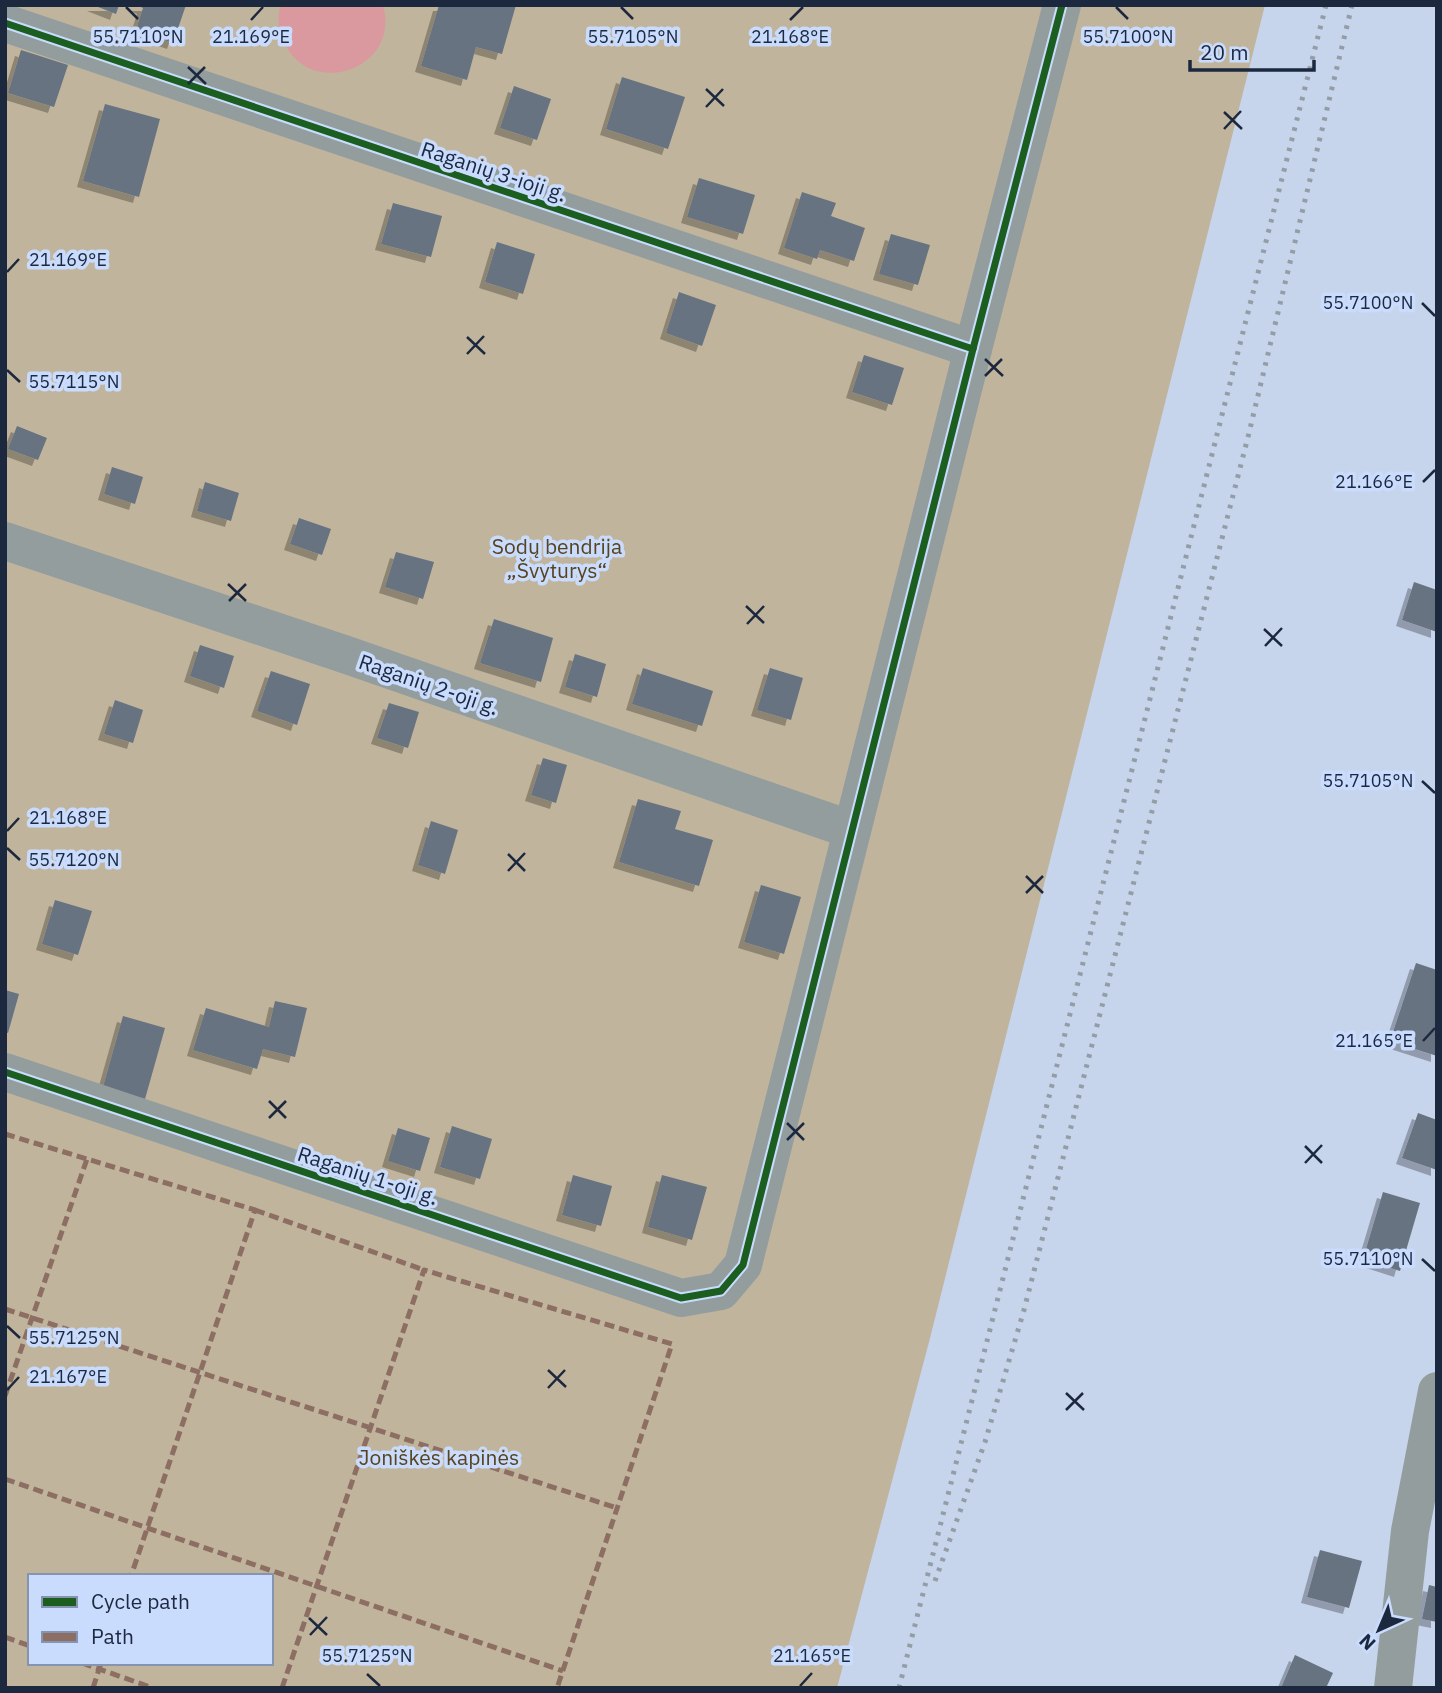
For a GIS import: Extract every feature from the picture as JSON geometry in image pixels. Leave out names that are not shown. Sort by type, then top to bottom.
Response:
[{"type":"street","points":[[852,830],[1062,5]]},
{"type":"street","name":"Raganių 3-ioji g.","points":[[5,23],[973,349]]},
{"type":"street","name":"Raganių 2-oji g.","points":[[5,541],[341,653],[852,830]]},
{"type":"street","name":"Raganių 1-oji g.","points":[[5,1072],[681,1298],[721,1291],[743,1265],[852,830]]},
{"type":"street","points":[[1393,1688],[1410,1531],[1437,1391]]},
{"type":"green space","name":"Sodų bendrija „Švyturys“","points":[[5,5],[1265,5],[929,1342],[837,1688],[5,1688]]},
{"type":"shaded area","points":[[281,5],[383,5],[385,28],[378,47],[365,61],[348,70],[329,73],[310,69],[294,57],[282,37],[278,21]]},
{"type":"building","points":[[93,5],[119,5],[116,14]]},
{"type":"building","points":[[137,5],[186,5],[173,43],[136,30],[143,8]]},
{"type":"building","points":[[439,5],[516,5],[502,54],[476,47],[467,80],[421,66]]},
{"type":"building","points":[[21,50],[68,65],[54,107],[8,93]]},
{"type":"building","points":[[622,77],[685,97],[668,149],[606,129]]},
{"type":"building","points":[[514,86],[551,99],[537,140],[500,128]]},
{"type":"building","points":[[105,104],[160,119],[139,197],[83,181]]},
{"type":"building","points":[[699,178],[755,195],[743,234],[687,217]]},
{"type":"building","points":[[802,192],[836,203],[831,216],[865,228],[854,261],[820,250],[817,259],[784,248]]},
{"type":"building","points":[[393,203],[442,216],[431,257],[381,244]]},
{"type":"building","points":[[891,234],[930,245],[918,285],[879,274]]},
{"type":"building","points":[[497,242],[535,254],[523,294],[485,282]]},
{"type":"building","points":[[679,292],[716,305],[702,346],[666,333]]},
{"type":"building","points":[[864,355],[904,368],[892,405],[852,392]]},
{"type":"building","points":[[17,426],[47,438],[38,460],[8,449]]},
{"type":"building","points":[[112,467],[143,477],[135,504],[104,494]]},
{"type":"building","points":[[205,482],[239,493],[231,521],[197,511]]},
{"type":"building","points":[[299,518],[331,529],[322,555],[290,544]]},
{"type":"building","points":[[396,552],[434,562],[423,599],[385,587]]},
{"type":"building","points":[[1414,582],[1437,590],[1437,632],[1402,620]]},
{"type":"building","points":[[494,619],[553,638],[541,682],[480,663]]},
{"type":"building","points":[[200,645],[234,656],[224,688],[190,676]]},
{"type":"building","points":[[575,654],[606,664],[597,697],[565,687]]},
{"type":"building","points":[[643,668],[713,691],[702,726],[632,704]]},
{"type":"building","points":[[770,668],[803,678],[791,720],[757,710]]},
{"type":"building","points":[[271,671],[310,684],[297,725],[257,711]]},
{"type":"building","points":[[115,700],[143,710],[133,743],[104,734]]},
{"type":"building","points":[[389,703],[419,712],[408,748],[377,738]]},
{"type":"building","points":[[543,758],[567,765],[556,803],[531,795]]},
{"type":"building","points":[[638,799],[681,811],[675,829],[713,840],[699,886],[619,862]]},
{"type":"building","points":[[431,821],[458,830],[445,874],[418,865]]},
{"type":"building","points":[[761,885],[801,897],[784,954],[744,942]]},
{"type":"building","points":[[55,900],[92,911],[78,955],[42,944]]},
{"type":"building","points":[[1416,963],[1437,970],[1437,1056],[1390,1041]]},
{"type":"building","points":[[5,990],[19,994],[8,1033],[5,1032]]},
{"type":"building","points":[[275,1001],[307,1008],[295,1057],[263,1049],[257,1069],[193,1050],[206,1008],[269,1027]]},
{"type":"building","points":[[123,1016],[165,1028],[145,1099],[103,1087]]},
{"type":"building","points":[[1418,1113],[1437,1120],[1437,1170],[1402,1158]]},
{"type":"building","points":[[452,1126],[492,1139],[480,1179],[440,1167]]},
{"type":"building","points":[[398,1128],[430,1138],[420,1171],[388,1161]]},
{"type":"building","points":[[573,1175],[612,1186],[601,1226],[562,1215]]},
{"type":"building","points":[[662,1175],[707,1187],[692,1240],[648,1227]]},
{"type":"building","points":[[1383,1192],[1420,1203],[1400,1271],[1363,1259]]},
{"type":"building","points":[[1320,1550],[1362,1561],[1349,1608],[1307,1597]]},
{"type":"building","points":[[1429,1585],[1437,1587],[1437,1622],[1422,1619]]},
{"type":"building","points":[[1295,1655],[1333,1673],[1326,1688],[1281,1688]]},
{"type":"railway","points":[[899,1688],[1326,5]]},
{"type":"railway","points":[[935,1581],[985,1442],[1024,1310],[1248,437],[1352,5]]},
{"type":"marked path","points":[[5,1134],[87,1159]]},
{"type":"marked path","points":[[5,1396],[87,1159],[255,1210],[132,1574]]},
{"type":"marked path","points":[[255,1210],[424,1270]]},
{"type":"marked path","points":[[282,1688],[424,1270],[672,1344],[557,1688]]},
{"type":"marked path","points":[[5,1309],[617,1508]]},
{"type":"marked path","points":[[5,1479],[563,1671]]},
{"type":"marked path","points":[[5,1637],[28,1645]]},
{"type":"marked path","points":[[88,1665],[153,1688]]},
{"type":"marked path","points":[[93,1688],[100,1665]]},
{"type":"cycle path","points":[[5,1072],[681,1298],[721,1291],[743,1265],[1062,5]]},
{"type":"cycle path","points":[[5,23],[973,349]]},
{"type":"park label","name":"Joniškės kapinės","points":[[439,1457]]}]
